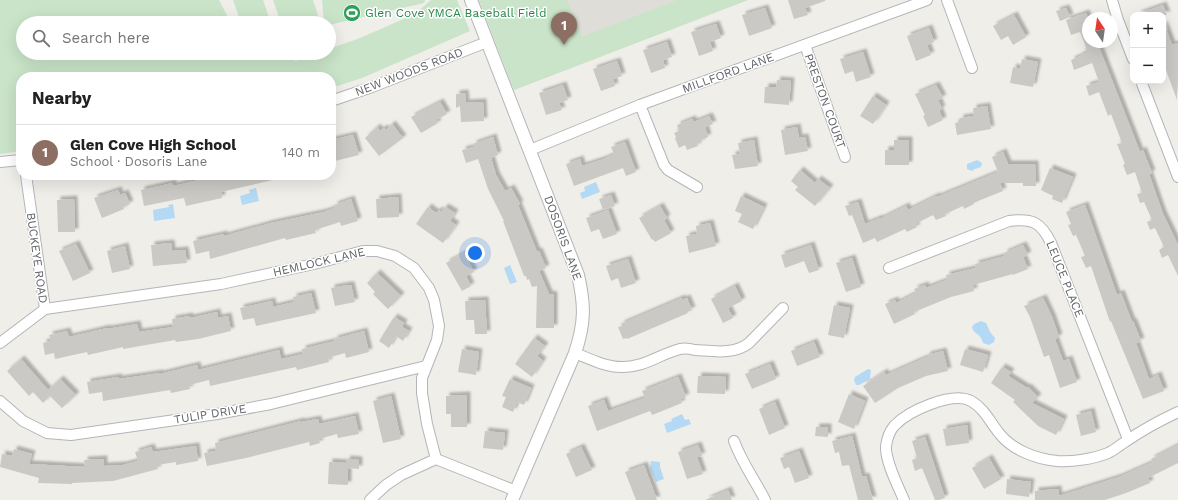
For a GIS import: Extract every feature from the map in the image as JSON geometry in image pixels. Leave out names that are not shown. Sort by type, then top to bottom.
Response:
[{"type":"street","name":"DOSORIS LANE","points":[[471,0],[578,275],[584,311],[581,334],[575,353],[514,496]]},
{"type":"street","name":"MILLFORD LANE","points":[[530,150],[640,105],[927,0]]},
{"type":"street","points":[[947,0],[972,68]]},
{"type":"street","points":[[1112,0],[1130,51]]},
{"type":"street","name":"NEW WOODS ROAD","points":[[336,99],[372,87],[487,42]]},
{"type":"street","name":"PRESTON COURT","points":[[805,45],[845,156]]},
{"type":"street","points":[[1142,84],[1178,177]]},
{"type":"street","points":[[640,105],[664,164],[668,170],[697,187]]},
{"type":"street","points":[[0,162],[16,160]]},
{"type":"street","name":"BUCKEYE ROAD","points":[[0,343],[45,309],[27,180]]},
{"type":"street","name":"LEUCE PLACE","points":[[889,268],[1009,221],[1022,219],[1039,225],[1048,235],[1052,243],[1128,440]]},
{"type":"street","name":"HEMLOCK LANE","points":[[45,309],[221,284],[314,264],[363,251],[377,251],[395,256],[414,268],[429,288],[434,300],[439,326],[436,344],[422,378],[422,394],[427,424],[436,459]]},
{"type":"street","points":[[575,353],[608,367],[624,368],[640,365],[681,349],[722,351],[736,350],[749,343],[783,308]]},
{"type":"street","name":"TULIP DRIVE","points":[[0,400],[23,421],[47,433],[71,434],[217,414],[271,404],[426,366]]},
{"type":"street","points":[[904,500],[889,460],[886,446],[889,435],[900,421],[915,412],[944,400],[958,397],[971,401],[983,410],[999,433],[1012,445],[1042,459],[1058,461],[1086,459],[1107,453],[1160,420],[1178,412]]},
{"type":"street","points":[[734,441],[739,456],[756,481],[765,500]]},
{"type":"street","points":[[370,500],[386,485],[401,475],[436,459],[514,496]]},
{"type":"shaded area","points":[[479,0],[748,0],[514,90]]},
{"type":"green space","points":[[0,0],[219,0],[227,16],[16,16],[16,60],[336,60],[336,47],[360,38],[415,14],[431,0],[457,0],[470,31],[362,78],[336,86],[336,72],[16,72],[16,152],[0,154]]},
{"type":"green space","points":[[233,0],[263,0],[269,16],[239,16]]},
{"type":"green space","points":[[273,0],[313,0],[318,16],[279,16]]},
{"type":"green space","name":"Glen Cove YMCA Baseball Field","points":[[322,0],[425,0],[424,3],[336,23],[336,16],[323,16]]},
{"type":"green space","points":[[479,0],[567,0],[582,37],[677,0],[748,0],[514,90]]},
{"type":"water","points":[[977,160],[982,163],[981,167],[972,171],[967,169],[967,164]]},
{"type":"water","points":[[596,182],[600,192],[582,199],[580,193],[585,191],[584,187]]},
{"type":"water","points":[[256,188],[259,201],[242,205],[240,196],[250,193],[249,190]]},
{"type":"water","points":[[173,204],[175,218],[154,221],[153,210],[169,207],[168,205]]},
{"type":"water","points":[[510,265],[517,282],[510,284],[504,268]]},
{"type":"water","points":[[981,321],[986,323],[990,332],[995,338],[994,342],[989,345],[983,343],[980,336],[974,332],[972,327],[974,324]]},
{"type":"water","points":[[868,369],[871,370],[870,379],[856,385],[854,380],[855,377]]},
{"type":"water","points":[[682,414],[685,420],[689,419],[691,424],[667,433],[664,424],[672,421],[671,419]]},
{"type":"water","points":[[651,461],[660,462],[664,479],[656,482],[650,468]]},
{"type":"building","points":[[788,0],[825,1],[805,8],[808,15],[794,19]]},
{"type":"building","points":[[1163,5],[1166,12],[1144,12]]},
{"type":"building","points":[[765,8],[772,28],[749,36],[742,15]]},
{"type":"building","points":[[1066,8],[1070,17],[1060,21],[1056,11]]},
{"type":"building","points":[[1082,14],[1082,37],[1080,32],[1071,35],[1066,20]]},
{"type":"building","points":[[1014,15],[1026,37],[1013,45],[1008,36],[1001,40],[993,26]]},
{"type":"building","points":[[716,24],[721,38],[710,42],[713,51],[699,56],[691,32]]},
{"type":"building","points":[[929,28],[934,42],[927,45],[931,55],[916,61],[907,36]]},
{"type":"building","points":[[1166,29],[1172,45],[1178,43],[1177,100],[1166,70]]},
{"type":"building","points":[[667,42],[672,57],[663,60],[665,68],[651,73],[643,50]]},
{"type":"building","points":[[1086,48],[1099,48],[1140,152],[1143,150],[1152,173],[1149,174],[1163,214],[1178,245],[1178,276],[1168,255],[1162,258],[1159,250],[1164,247],[1155,228],[1150,230],[1147,222],[1152,220],[1144,202],[1140,203],[1137,194],[1142,193],[1135,172],[1127,175],[1123,165],[1125,164],[1117,144],[1122,143],[1111,114],[1108,116],[1099,92],[1089,96],[1086,86],[1099,82],[1092,63],[1074,70],[1071,60],[1083,55],[1082,52],[1087,50]]},
{"type":"building","points":[[863,52],[871,77],[856,82],[853,71],[845,74],[840,59]]},
{"type":"building","points":[[1022,59],[1038,62],[1033,87],[1010,83],[1013,67],[1020,69]]},
{"type":"building","points":[[617,61],[622,76],[613,79],[615,86],[601,91],[593,69]]},
{"type":"building","points":[[777,80],[791,81],[789,105],[764,103],[765,87],[776,87]]},
{"type":"building","points":[[563,85],[568,100],[559,103],[562,110],[546,115],[539,93]]},
{"type":"building","points":[[936,85],[943,98],[938,100],[942,109],[939,110],[943,120],[928,127],[923,116],[925,115],[915,94]]},
{"type":"building","points":[[465,93],[466,102],[464,103],[483,102],[484,121],[461,122],[460,106],[456,108],[456,94]]},
{"type":"building","points":[[873,96],[886,105],[873,124],[860,116]]},
{"type":"building","points":[[440,102],[447,114],[436,120],[438,123],[421,133],[411,117]]},
{"type":"building","points":[[987,106],[991,129],[957,135],[955,123],[960,122],[960,118],[974,116],[973,108]]},
{"type":"building","points":[[709,116],[713,124],[705,127],[708,137],[701,140],[702,142],[697,144],[698,146],[687,150],[685,145],[679,148],[674,133],[679,131],[677,125],[692,119],[694,122]]},
{"type":"building","points":[[392,124],[403,138],[379,156],[365,138],[377,127],[380,131],[384,128],[386,130]]},
{"type":"building","points":[[797,127],[799,138],[805,137],[808,151],[785,155],[781,130]]},
{"type":"building","points":[[353,135],[359,155],[336,161],[336,139]]},
{"type":"building","points":[[493,137],[498,155],[491,158],[496,175],[505,191],[511,188],[520,204],[518,205],[537,252],[539,251],[546,268],[539,271],[549,294],[554,295],[554,328],[536,328],[537,286],[532,287],[529,279],[527,280],[526,276],[524,276],[504,221],[488,189],[478,159],[466,163],[462,150],[474,147],[473,144]]},
{"type":"building","points":[[754,140],[758,166],[735,169],[732,155],[740,154],[738,143]]},
{"type":"building","points":[[894,140],[909,140],[909,165],[885,165],[885,150],[894,150]]},
{"type":"building","points":[[625,142],[636,172],[626,176],[623,168],[574,186],[566,164],[580,159],[582,166],[604,159],[614,154],[611,147]]},
{"type":"building","points":[[1003,152],[1008,164],[1035,164],[1036,186],[1023,186],[1023,183],[1000,183],[1003,191],[973,203],[974,204],[964,209],[963,206],[936,220],[933,215],[915,224],[917,227],[907,232],[905,229],[877,242],[875,238],[863,243],[852,215],[849,216],[845,206],[858,202],[865,224],[880,219],[906,206],[908,210],[936,196],[937,197],[998,172],[992,157]]},
{"type":"building","points":[[1050,168],[1073,177],[1062,203],[1052,199],[1053,196],[1041,190]]},
{"type":"building","points":[[800,170],[815,183],[818,179],[830,188],[815,206],[795,190],[798,187],[791,181]]},
{"type":"building","points":[[199,180],[273,180],[221,192],[222,198],[186,206],[184,198],[144,206],[141,190],[173,183],[173,186]]},
{"type":"building","points":[[118,190],[120,195],[125,193],[130,204],[123,207],[124,209],[102,218],[94,198]]},
{"type":"building","points":[[611,195],[615,206],[603,210],[599,199]]},
{"type":"building","points":[[741,196],[764,207],[753,229],[738,222],[742,214],[735,211]]},
{"type":"building","points":[[398,197],[399,217],[377,218],[376,199]]},
{"type":"building","points":[[74,199],[75,232],[58,232],[57,200]]},
{"type":"building","points":[[351,199],[358,221],[341,226],[340,222],[315,230],[316,233],[286,240],[285,238],[210,259],[209,251],[196,254],[193,241],[224,234],[224,236],[271,223],[324,212],[335,208],[334,205]]},
{"type":"building","points":[[1085,205],[1117,295],[1121,293],[1141,341],[1136,343],[1149,379],[1158,375],[1164,391],[1143,399],[1111,321],[1110,322],[1091,266],[1086,268],[1081,257],[1085,256],[1076,235],[1073,236],[1068,225],[1071,224],[1066,212]]},
{"type":"building","points":[[660,206],[667,218],[664,220],[671,233],[655,242],[653,239],[652,240],[639,218]]},
{"type":"building","points":[[428,207],[436,213],[439,210],[441,212],[445,207],[455,213],[450,221],[456,225],[443,243],[416,224]]},
{"type":"building","points":[[608,210],[617,234],[603,239],[599,229],[591,232],[586,218]]},
{"type":"building","points":[[710,223],[716,246],[689,253],[686,236],[697,234],[696,226]]},
{"type":"building","points":[[171,243],[172,251],[185,250],[187,263],[153,266],[151,245]]},
{"type":"building","points":[[76,244],[90,273],[73,281],[59,251]]},
{"type":"building","points":[[811,245],[819,270],[809,273],[804,261],[785,268],[781,255]]},
{"type":"building","points":[[1023,245],[1028,255],[1023,257],[1028,269],[1013,275],[973,285],[974,291],[951,297],[914,312],[915,314],[894,324],[885,304],[895,300],[896,303],[916,293],[914,289],[925,285],[926,288],[947,280],[946,275],[976,268],[975,264],[1005,256],[1004,253]]},
{"type":"building","points":[[125,246],[130,269],[112,273],[107,251]]},
{"type":"building","points":[[464,253],[474,272],[466,276],[471,286],[462,291],[446,263]]},
{"type":"building","points":[[852,258],[861,287],[846,292],[836,263]]},
{"type":"building","points":[[628,259],[636,283],[621,288],[618,278],[611,281],[606,266]]},
{"type":"building","points":[[377,273],[401,296],[388,309],[373,294],[375,292],[367,283]]},
{"type":"building","points":[[351,285],[355,302],[335,306],[331,288]]},
{"type":"building","points":[[735,286],[742,301],[728,308],[733,318],[723,323],[711,299]]},
{"type":"building","points":[[311,293],[316,313],[256,326],[254,318],[243,320],[240,308],[272,301],[273,307],[294,302],[293,297]]},
{"type":"building","points":[[682,298],[682,300],[687,298],[692,310],[687,312],[688,313],[627,339],[623,339],[618,327],[622,326],[621,324]]},
{"type":"building","points":[[1043,298],[1059,337],[1055,339],[1063,361],[1069,359],[1077,382],[1060,388],[1049,355],[1044,357],[1030,317],[1024,306]]},
{"type":"building","points":[[485,300],[487,334],[475,334],[474,320],[466,320],[465,301]]},
{"type":"building","points":[[834,305],[850,308],[844,338],[828,335]]},
{"type":"building","points":[[217,312],[218,318],[228,316],[231,331],[198,339],[176,342],[175,340],[123,349],[123,347],[88,355],[87,352],[55,359],[54,353],[45,355],[43,343],[51,341],[49,335],[67,331],[69,337],[107,328],[137,324],[139,332],[173,327],[172,319],[190,316],[190,318]]},
{"type":"building","points":[[394,317],[404,323],[402,327],[409,331],[403,341],[396,336],[389,348],[379,341]]},
{"type":"building","points":[[364,331],[369,352],[346,358],[345,353],[328,358],[329,362],[297,370],[296,367],[210,386],[209,380],[189,385],[190,389],[171,393],[170,390],[103,401],[102,392],[89,394],[87,382],[118,377],[119,379],[160,374],[197,365],[198,370],[279,350],[281,359],[303,354],[302,349],[335,341],[334,339]]},
{"type":"building","points":[[534,338],[545,346],[537,356],[543,361],[532,377],[515,364]]},
{"type":"building","points":[[814,342],[820,357],[797,366],[791,351]]},
{"type":"building","points":[[462,349],[479,352],[476,375],[458,372]]},
{"type":"building","points":[[965,349],[988,355],[983,372],[960,365]]},
{"type":"building","points":[[943,351],[948,371],[926,376],[898,388],[875,403],[863,386],[884,372],[886,375],[927,357],[927,355]]},
{"type":"building","points":[[21,359],[48,390],[60,379],[76,395],[62,408],[50,396],[43,403],[33,392],[29,396],[7,371]]},
{"type":"building","points":[[770,364],[776,379],[752,389],[745,374]]},
{"type":"building","points":[[1002,367],[1011,372],[1008,376],[1027,388],[1028,387],[1038,397],[1032,403],[1064,419],[1056,435],[1038,426],[1013,402],[1015,400],[991,383]]},
{"type":"building","points":[[698,376],[726,377],[725,394],[697,393]]},
{"type":"building","points":[[678,377],[686,397],[680,399],[682,403],[652,415],[650,411],[597,431],[588,406],[604,400],[608,411],[645,398],[642,391]]},
{"type":"building","points":[[510,379],[531,388],[524,405],[517,402],[513,412],[502,407],[506,397],[502,396]]},
{"type":"building","points":[[849,394],[865,401],[854,429],[838,422]]},
{"type":"building","points":[[467,395],[467,427],[451,427],[451,414],[446,414],[446,396]]},
{"type":"building","points":[[391,396],[401,439],[383,443],[373,401]]},
{"type":"building","points":[[775,402],[785,428],[769,435],[759,409]]},
{"type":"building","points":[[1091,411],[1096,432],[1081,436],[1076,415]]},
{"type":"building","points":[[355,416],[359,434],[338,438],[337,434],[319,439],[320,443],[310,446],[309,442],[207,466],[204,453],[216,451],[215,443],[301,421],[318,419],[319,424]]},
{"type":"building","points":[[967,425],[969,443],[946,446],[943,429]]},
{"type":"building","points":[[816,427],[828,427],[828,437],[815,436]]},
{"type":"building","points":[[485,431],[505,433],[503,450],[483,448]]},
{"type":"building","points":[[852,436],[862,477],[866,476],[873,500],[858,500],[849,465],[842,466],[839,452],[835,453],[832,441]]},
{"type":"building","points":[[925,437],[945,498],[939,500],[935,500],[922,468],[915,471],[912,460],[917,458],[912,441]]},
{"type":"building","points":[[698,445],[702,456],[697,457],[703,474],[687,479],[678,452]]},
{"type":"building","points":[[1178,445],[1178,463],[1148,478],[1150,483],[1126,493],[1105,500],[1035,500],[1035,491],[1058,489],[1059,496],[1119,477],[1153,462],[1151,459]]},
{"type":"building","points":[[196,446],[198,461],[176,465],[176,462],[157,465],[158,469],[113,481],[72,484],[38,483],[39,478],[0,467],[2,454],[12,456],[14,449],[32,454],[29,464],[85,467],[84,460],[104,459],[104,466],[123,465],[138,461],[135,452],[151,447],[153,452]]},
{"type":"building","points":[[581,447],[592,470],[576,477],[566,454]]},
{"type":"building","points":[[799,451],[809,478],[795,483],[789,467],[784,469],[780,458]]},
{"type":"building","points":[[989,458],[1001,479],[984,489],[972,468]]},
{"type":"building","points":[[347,459],[359,460],[359,469],[348,468],[348,485],[328,484],[329,462],[346,463]]},
{"type":"building","points":[[644,465],[657,500],[636,500],[625,472]]},
{"type":"building","points":[[1007,479],[1031,482],[1029,497],[1006,494]]},
{"type":"building","points":[[728,490],[732,500],[705,500]]},
{"type":"place","name":"Glen Cove YMCA Baseball Field","points":[[352,13]]},
{"type":"place","name":"Glen Cove High School","points":[[564,45]]}]
